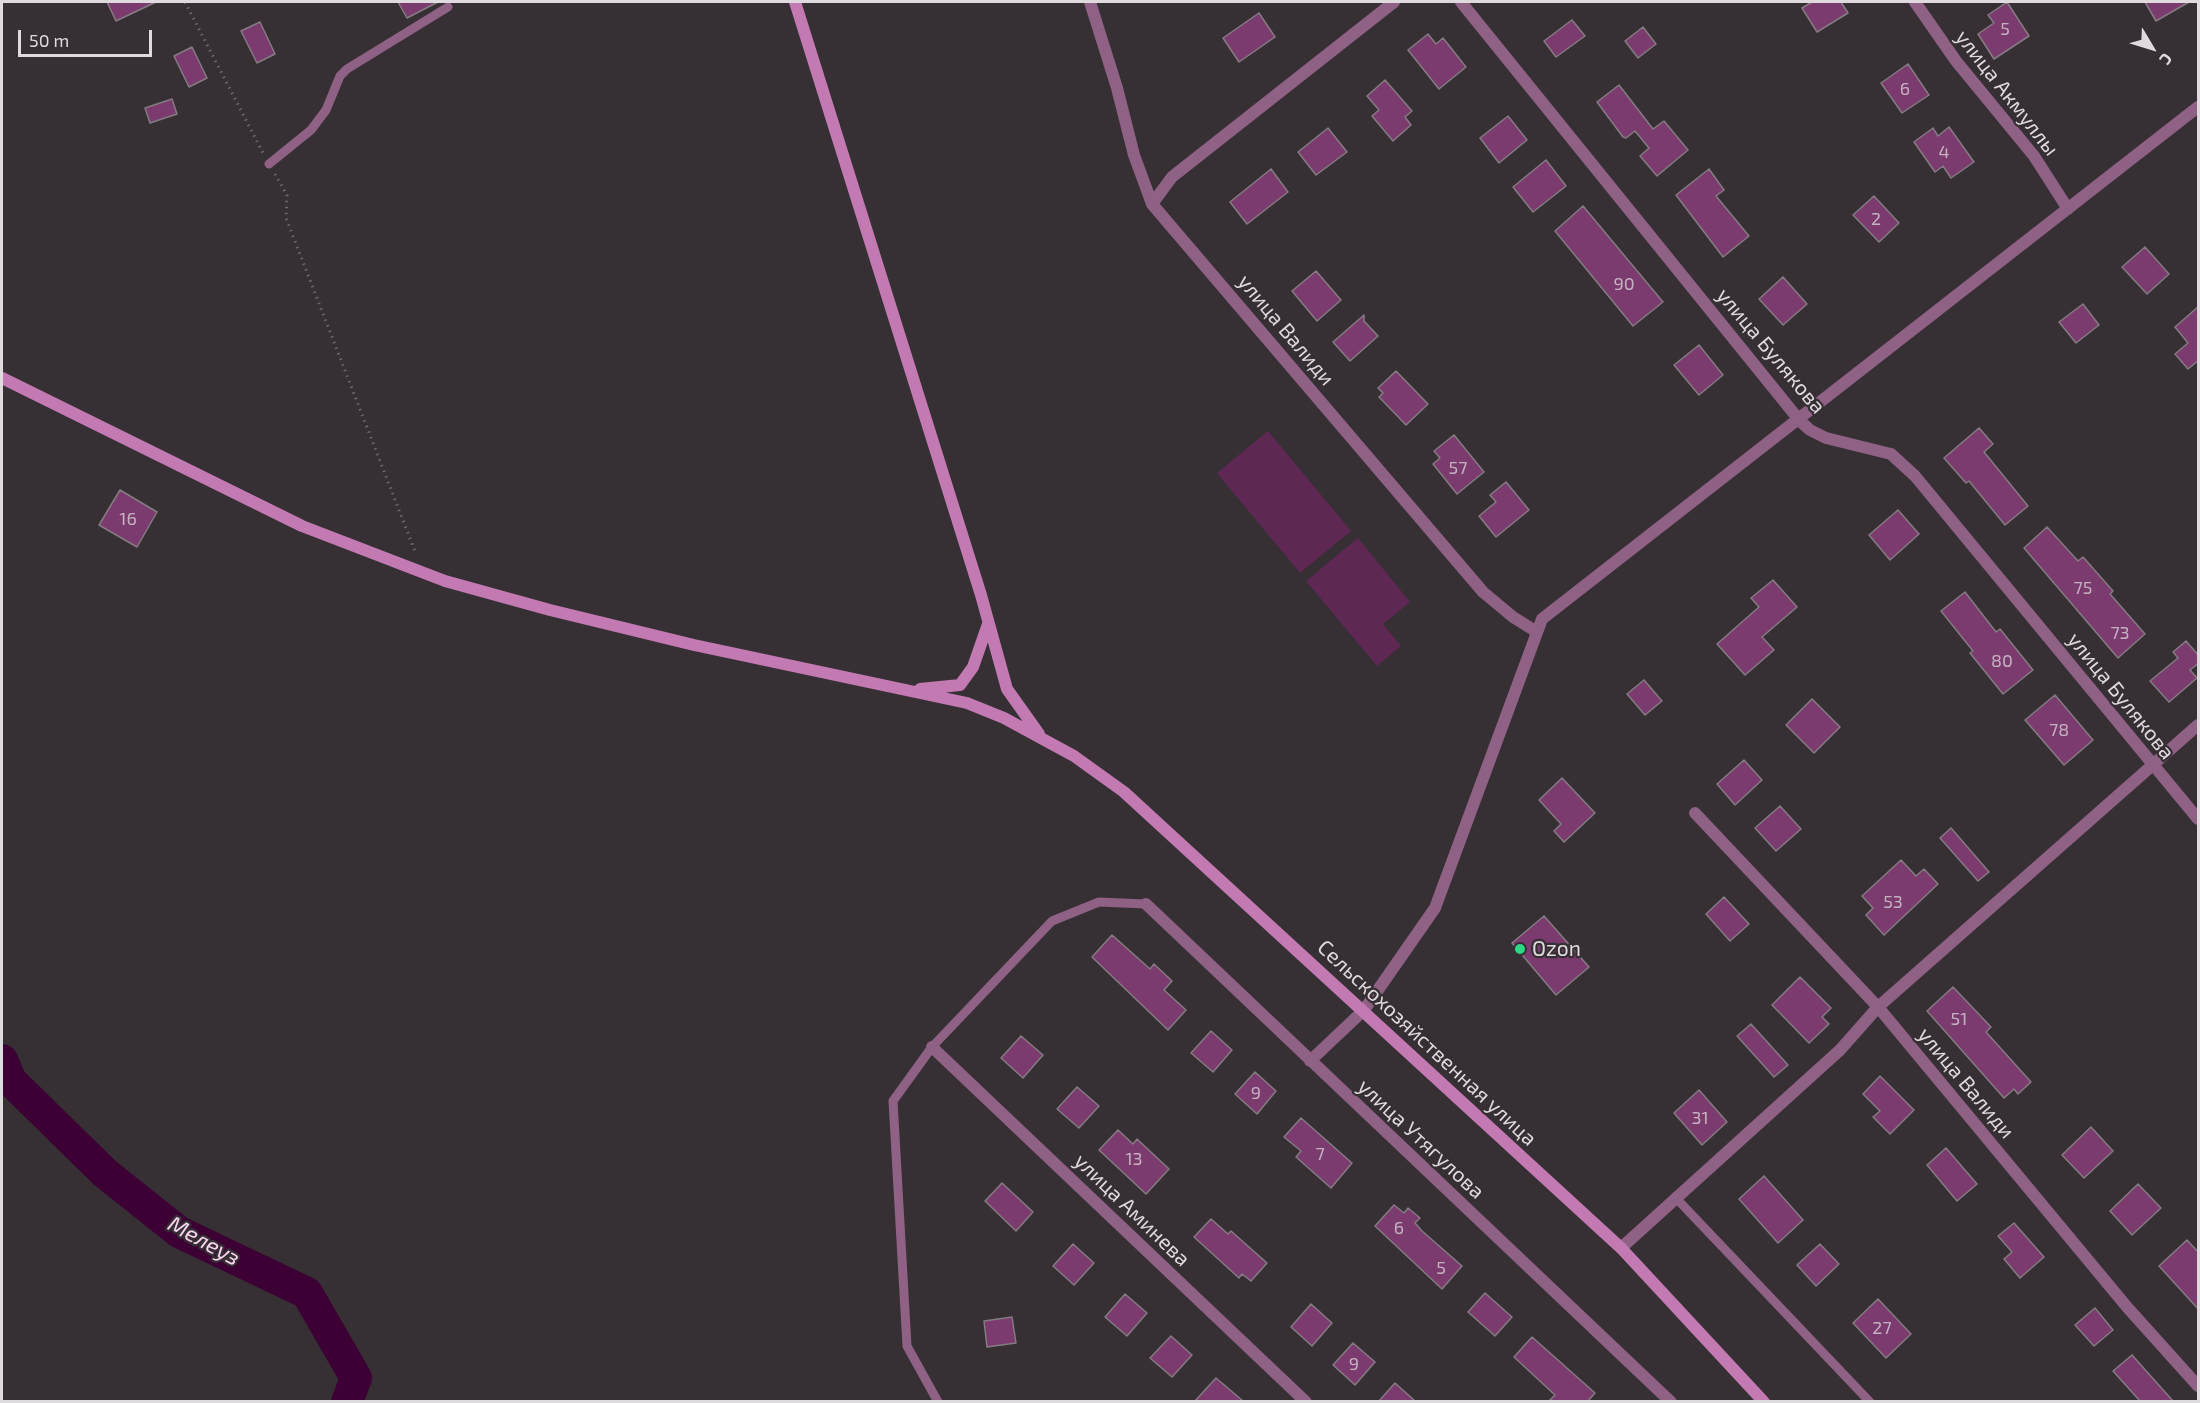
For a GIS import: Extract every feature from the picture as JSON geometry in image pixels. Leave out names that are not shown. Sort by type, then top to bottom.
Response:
[{"type":"main road","points":[[795,2],[1007,689],[1042,737]]},
{"type":"main road","name":"Сельскохозяйственная улица","points":[[2,378],[302,526],[424,573],[572,616],[967,703],[1042,737],[1074,756],[1124,792],[1364,1010],[1620,1248],[1764,1401]]},
{"type":"main road","points":[[904,690],[960,684],[973,667],[988,624]]},
{"type":"street","name":"улица Валиди","points":[[1090,2],[1117,88],[1134,155],[1152,204],[1483,592],[1513,617],[1537,632]]},
{"type":"street","points":[[1152,204],[1172,177],[1394,2]]},
{"type":"street","name":"улица Булякова","points":[[1461,2],[1800,421],[1810,430],[1826,438],[1891,454],[1916,476],[2153,767],[2199,819]]},
{"type":"street","name":"улица Акмуллы","points":[[1915,2],[1956,61],[2034,156],[2068,209]]},
{"type":"street","points":[[1310,1061],[1364,1010],[1435,908],[1542,619],[1800,421],[2199,107]]},
{"type":"street","points":[[1620,1248],[1840,1050],[1878,1007],[2199,725]]},
{"type":"street","name":"улица Валиди","points":[[1695,813],[1878,1007],[2127,1307],[2199,1386]]},
{"type":"street","name":"улица Утягулова","points":[[1146,904],[1671,1401]]},
{"type":"street","name":"улица Аминева","points":[[932,1047],[1306,1401]]},
{"type":"lane","points":[[269,164],[311,130],[326,110],[340,76],[347,69],[448,7]]},
{"type":"lane","points":[[938,1401],[908,1346],[892,1101],[932,1047],[1052,921],[1099,902],[1146,904]]},
{"type":"lane","points":[[1675,1197],[1870,1401]]},
{"type":"path","points":[[185,2],[286,195],[286,218],[424,573]]},
{"type":"shaded area","points":[[1268,431],[1351,531],[1300,573],[1217,473]]},
{"type":"shaded area","points":[[1358,538],[1410,602],[1383,624],[1401,646],[1377,666],[1306,581]]},
{"type":"building","points":[[107,2],[156,2],[116,21]]},
{"type":"building","points":[[398,2],[438,2],[407,18]]},
{"type":"building","points":[[1812,2],[1841,2],[1848,13],[1817,32],[1802,8]]},
{"type":"building","points":[[2007,2],[2029,36],[1994,59],[1978,34],[1994,23],[1988,15]]},
{"type":"building","points":[[2145,2],[2189,2],[2156,21]]},
{"type":"building","points":[[1259,13],[1275,37],[1239,62],[1223,38]]},
{"type":"building","points":[[1572,20],[1585,36],[1556,57],[1544,41]]},
{"type":"building","points":[[260,22],[275,54],[257,63],[241,31]]},
{"type":"building","points":[[1643,27],[1656,44],[1638,58],[1625,41]]},
{"type":"building","points":[[1428,34],[1436,44],[1443,38],[1466,67],[1439,89],[1408,50]]},
{"type":"building","points":[[192,47],[207,78],[189,87],[174,56]]},
{"type":"building","points":[[1908,64],[1929,95],[1902,113],[1881,83]]},
{"type":"building","points":[[1385,80],[1412,111],[1405,117],[1411,125],[1393,141],[1372,116],[1379,110],[1367,96]]},
{"type":"building","points":[[1619,85],[1653,129],[1664,121],[1688,150],[1657,176],[1640,156],[1649,148],[1635,131],[1626,138],[1623,137],[1597,102]]},
{"type":"building","points":[[172,99],[177,114],[150,123],[145,108]]},
{"type":"building","points":[[1508,116],[1527,140],[1499,163],[1480,138]]},
{"type":"building","points":[[1949,127],[1974,162],[1951,178],[1943,166],[1935,172],[1914,142],[1933,128],[1938,136]]},
{"type":"building","points":[[1328,128],[1347,152],[1316,175],[1298,152]]},
{"type":"building","points":[[1546,160],[1566,186],[1533,212],[1513,187]]},
{"type":"building","points":[[1271,169],[1288,192],[1247,224],[1230,202]]},
{"type":"building","points":[[1709,169],[1724,190],[1716,196],[1749,236],[1723,257],[1676,195]]},
{"type":"building","points":[[1874,196],[1899,223],[1879,242],[1853,215]]},
{"type":"building","points":[[1583,206],[1663,302],[1633,326],[1555,231]]},
{"type":"building","points":[[2145,247],[2169,274],[2147,294],[2122,267]]},
{"type":"building","points":[[1316,271],[1341,300],[1317,321],[1292,291]]},
{"type":"building","points":[[1783,277],[1807,304],[1783,325],[1759,299]]},
{"type":"building","points":[[2083,304],[2099,325],[2076,343],[2059,322]]},
{"type":"building","points":[[2199,306],[2199,360],[2188,369],[2175,354],[2188,343],[2175,327]]},
{"type":"building","points":[[1364,315],[1364,321],[1378,336],[1350,361],[1333,342]]},
{"type":"building","points":[[1699,345],[1723,375],[1699,395],[1674,365]]},
{"type":"building","points":[[1396,371],[1428,404],[1406,425],[1379,397],[1383,393],[1378,388]]},
{"type":"building","points":[[1979,428],[1993,444],[1984,452],[2028,506],[2005,525],[1969,481],[1966,483],[1944,458]]},
{"type":"building","points":[[1454,435],[1484,472],[1457,494],[1433,464],[1440,458],[1434,451]]},
{"type":"building","points":[[1506,482],[1529,510],[1496,537],[1479,516],[1496,502],[1490,495]]},
{"type":"building","points":[[120,490],[157,512],[137,547],[99,525]]},
{"type":"building","points":[[1898,510],[1919,534],[1890,560],[1869,535]]},
{"type":"building","points":[[2047,527],[2078,561],[2083,557],[2113,591],[2110,594],[2145,634],[2118,658],[2024,548]]},
{"type":"building","points":[[1773,580],[1797,607],[1762,637],[1774,650],[1745,675],[1717,644],[1759,607],[1751,598]]},
{"type":"building","points":[[1965,592],[1996,632],[2000,629],[2033,670],[2003,694],[1970,653],[1973,651],[1941,611]]},
{"type":"building","points":[[2186,641],[2199,656],[2199,663],[2190,670],[2197,678],[2169,702],[2150,681],[2178,658],[2173,652]]},
{"type":"building","points":[[1644,680],[1662,701],[1645,715],[1627,694]]},
{"type":"building","points":[[2055,695],[2093,740],[2064,765],[2025,720]]},
{"type":"building","points":[[1812,699],[1840,727],[1814,753],[1786,725]]},
{"type":"building","points":[[1744,760],[1762,780],[1735,805],[1717,784]]},
{"type":"building","points":[[1562,778],[1595,813],[1564,842],[1554,831],[1561,824],[1539,800]]},
{"type":"building","points":[[1780,806],[1801,829],[1776,851],[1755,828]]},
{"type":"building","points":[[1951,828],[1989,872],[1978,881],[1940,838]]},
{"type":"building","points":[[1901,860],[1916,876],[1924,869],[1938,884],[1884,935],[1866,915],[1873,908],[1862,896]]},
{"type":"building","points":[[1724,897],[1749,924],[1730,941],[1706,914]]},
{"type":"building","points":[[1544,916],[1589,967],[1556,995],[1512,943]]},
{"type":"building","points":[[1112,935],[1150,969],[1154,964],[1172,981],[1164,990],[1186,1010],[1168,1030],[1092,957]]},
{"type":"building","points":[[1800,977],[1831,1008],[1822,1017],[1829,1024],[1809,1043],[1772,1005]]},
{"type":"building","points":[[1953,987],[1991,1027],[1986,1032],[2031,1082],[2018,1094],[2014,1089],[2004,1098],[1927,1011]]},
{"type":"building","points":[[1751,1024],[1788,1065],[1774,1077],[1737,1036]]},
{"type":"building","points":[[1211,1031],[1232,1050],[1213,1072],[1191,1053]]},
{"type":"building","points":[[1021,1036],[1043,1055],[1023,1078],[1001,1058]]},
{"type":"building","points":[[1255,1072],[1276,1091],[1257,1114],[1235,1094]]},
{"type":"building","points":[[1880,1076],[1914,1110],[1890,1134],[1873,1117],[1880,1111],[1863,1094]]},
{"type":"building","points":[[1077,1087],[1099,1106],[1079,1128],[1057,1109]]},
{"type":"building","points":[[1699,1090],[1727,1122],[1702,1145],[1674,1113]]},
{"type":"building","points":[[1301,1118],[1352,1163],[1331,1188],[1296,1157],[1301,1151],[1284,1137]]},
{"type":"building","points":[[2091,1127],[2113,1151],[2084,1178],[2062,1155]]},
{"type":"building","points":[[1118,1130],[1133,1144],[1137,1139],[1169,1169],[1146,1194],[1099,1150]]},
{"type":"building","points":[[1946,1148],[1977,1184],[1957,1201],[1927,1165]]},
{"type":"building","points":[[1764,1176],[1803,1220],[1778,1243],[1739,1199]]},
{"type":"building","points":[[1002,1183],[1033,1212],[1016,1231],[985,1201]]},
{"type":"building","points":[[2138,1184],[2161,1208],[2132,1235],[2110,1211]]},
{"type":"building","points":[[1394,1205],[1404,1213],[1408,1208],[1420,1218],[1415,1223],[1422,1231],[1462,1266],[1442,1289],[1375,1226]]},
{"type":"building","points":[[1211,1219],[1228,1234],[1231,1231],[1267,1263],[1251,1281],[1242,1274],[1239,1278],[1194,1237]]},
{"type":"building","points":[[2014,1223],[2044,1257],[2020,1278],[2004,1259],[2012,1252],[1998,1236]]},
{"type":"building","points":[[2187,1240],[2199,1253],[2199,1310],[2159,1266]]},
{"type":"building","points":[[1073,1244],[1094,1263],[1074,1285],[1053,1266]]},
{"type":"building","points":[[1820,1244],[1839,1264],[1816,1286],[1797,1265]]},
{"type":"building","points":[[1485,1293],[1512,1317],[1495,1336],[1468,1312]]},
{"type":"building","points":[[1125,1294],[1147,1313],[1127,1336],[1105,1317]]},
{"type":"building","points":[[1878,1299],[1911,1334],[1886,1358],[1853,1323]]},
{"type":"building","points":[[1311,1304],[1332,1323],[1312,1346],[1291,1327]]},
{"type":"building","points":[[2095,1308],[2113,1330],[2094,1346],[2075,1325]]},
{"type":"building","points":[[1012,1317],[1016,1343],[987,1347],[984,1321]]},
{"type":"building","points":[[1171,1336],[1192,1355],[1172,1377],[1150,1358]]},
{"type":"building","points":[[1532,1337],[1595,1393],[1588,1401],[1549,1401],[1555,1395],[1514,1357]]},
{"type":"building","points":[[1353,1343],[1375,1362],[1355,1385],[1333,1365]]},
{"type":"building","points":[[2132,1355],[2173,1401],[2140,1401],[2113,1371]]},
{"type":"building","points":[[1216,1378],[1243,1401],[1195,1401]]},
{"type":"building","points":[[1395,1383],[1415,1401],[1379,1401]]},
{"type":"waterway","name":"Мелеуз","points":[[2,1060],[11,1081],[105,1173],[179,1232],[307,1293],[356,1378],[347,1402]]},
{"type":"place","name":"Ozon","points":[[1520,949]]}]
